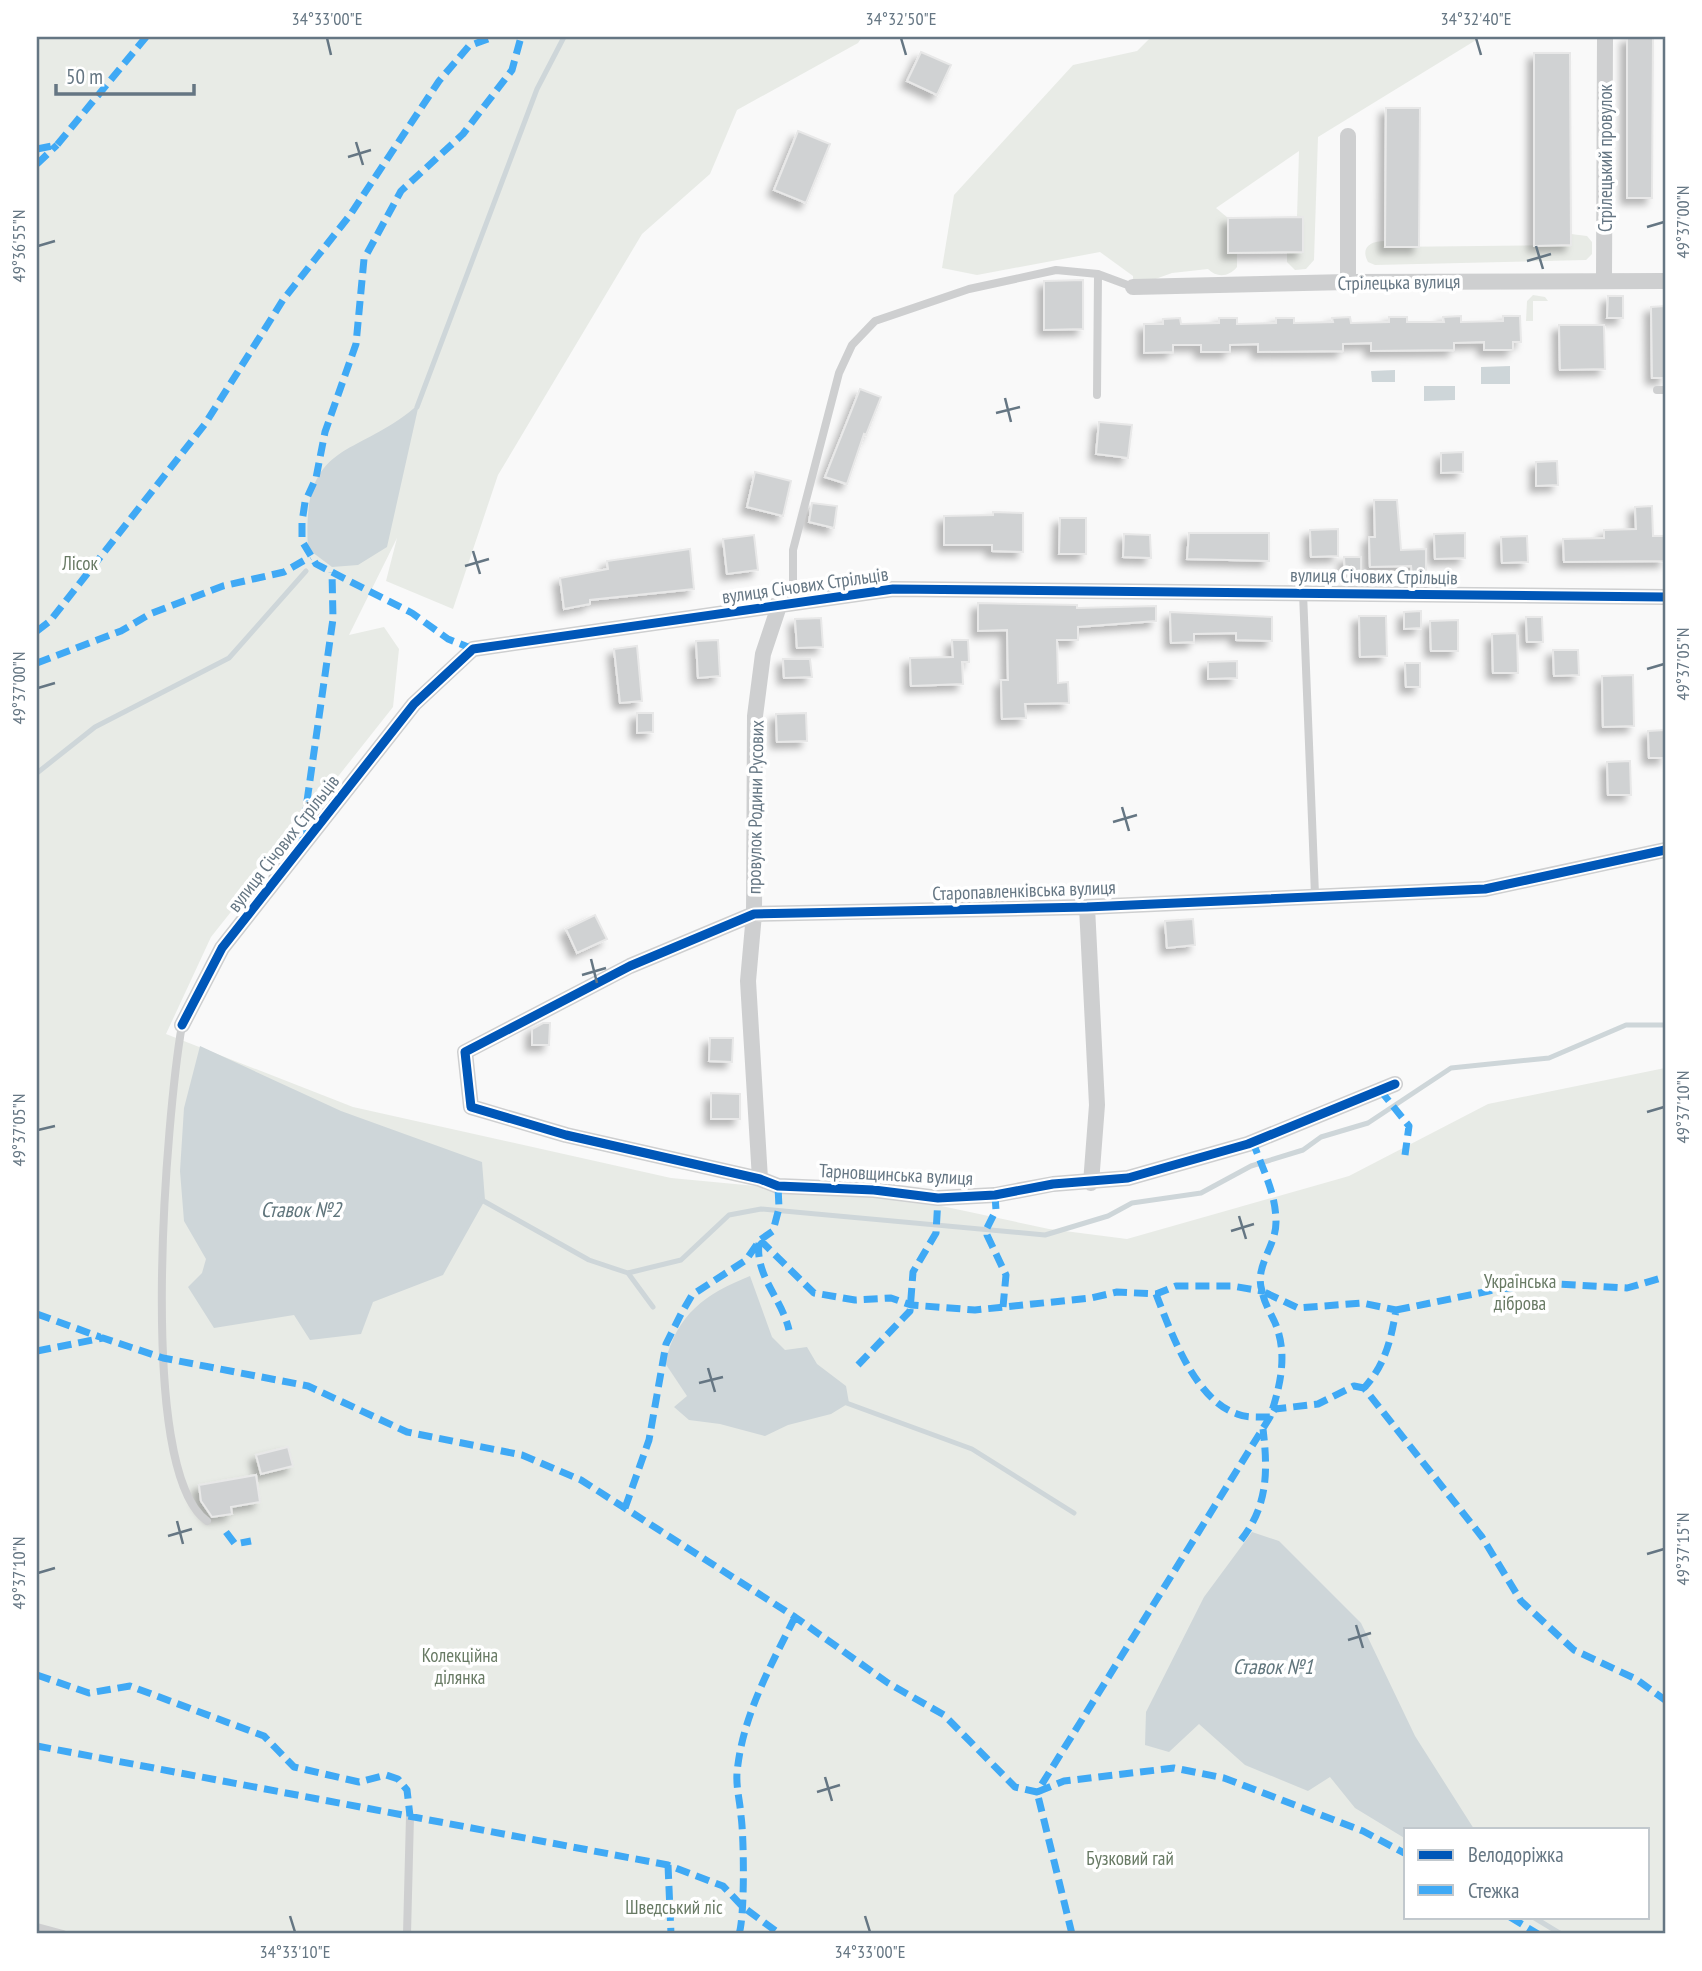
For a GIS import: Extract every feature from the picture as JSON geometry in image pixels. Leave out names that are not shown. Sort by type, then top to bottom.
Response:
[{"type":"street","name":"Стрілецький провулок","points":[[1604,279],[1605,37]]},
{"type":"street","points":[[1348,136],[1348,282]]},
{"type":"street","name":"Стрілецька вулиця","points":[[1133,287],[1604,279],[1665,281]]},
{"type":"street","name":"вулиця Січових Стрільців","points":[[182,1025],[222,948],[414,704],[473,649],[893,589],[1665,597]]},
{"type":"street","name":"провулок Родини Русових","points":[[760,1179],[748,981],[754,914],[755,716],[763,654],[786,605]]},
{"type":"street","name":"Старопавленківська вулиця","points":[[471,1107],[465,1052],[630,966],[754,914],[1087,907],[1485,889],[1665,850]]},
{"type":"street","points":[[1087,907],[1097,1105],[1091,1183]]},
{"type":"street","name":"Тарновщинська вулиця","points":[[471,1107],[566,1135],[760,1179],[778,1186],[874,1190],[938,1198],[995,1195],[1054,1184],[1128,1178],[1248,1144],[1395,1084]]},
{"type":"lane","points":[[786,605],[793,550],[839,373],[852,345],[875,321],[970,289],[1056,270],[1098,274],[1133,287]]},
{"type":"lane","points":[[1097,395],[1098,274]]},
{"type":"lane","points":[[1303,593],[1315,895]]},
{"type":"lane","points":[[182,1025],[175,1064],[164,1223],[163,1369],[170,1436],[182,1485],[195,1513],[207,1521]]},
{"type":"lane","points":[[407,1934],[411,1816]]},
{"type":"lane","points":[[37,1927],[63,1934]]},
{"type":"green space","points":[[37,37],[862,37],[858,43],[737,110],[710,174],[642,234],[498,475],[453,609],[386,581],[397,538],[349,635],[384,627],[399,649],[393,707],[211,937],[166,1034],[353,1107],[671,1178],[918,1201],[1049,1229],[1127,1239],[1349,1176],[1488,1104],[1665,1068],[1665,1934],[37,1934]]},
{"type":"green space","points":[[1151,37],[1481,37],[1318,137],[1314,260],[1306,269],[1295,270],[1287,262],[1287,253],[1303,252],[1303,218],[1297,217],[1299,151],[1216,208],[1228,218],[1228,253],[1237,253],[1237,267],[1227,274],[1215,274],[1208,269],[1172,273],[1133,287],[1133,276],[1100,252],[977,275],[942,268],[954,195],[1073,65],[1137,51]]},
{"type":"green space","points":[[1571,234],[1587,236],[1592,242],[1592,254],[1586,260],[1375,265],[1368,262],[1365,252],[1371,244],[1385,241],[1386,247],[1571,245]]},
{"type":"green space","points":[[1533,295],[1545,297],[1548,301],[1533,301],[1533,321],[1526,321],[1527,301]]},
{"type":"water","points":[[1510,366],[1510,384],[1481,384],[1481,367]]},
{"type":"water","points":[[1395,370],[1395,382],[1372,382],[1371,371]]},
{"type":"water","points":[[1424,386],[1455,386],[1455,400],[1424,401]]},
{"type":"water","points":[[419,404],[387,547],[358,565],[332,567],[308,549],[308,513],[313,487],[323,469],[337,456],[396,422]]},
{"type":"water","name":"Ставок №2","points":[[200,1046],[341,1111],[482,1162],[485,1200],[443,1275],[373,1302],[361,1334],[310,1340],[294,1315],[214,1328],[188,1287],[202,1273],[206,1259],[184,1221],[180,1171],[184,1108]]},
{"type":"water","points":[[750,1276],[772,1337],[785,1350],[807,1347],[817,1364],[846,1386],[849,1403],[831,1414],[788,1425],[765,1436],[720,1424],[689,1420],[674,1407],[687,1396],[665,1363],[677,1331],[685,1319],[706,1299]]},
{"type":"water","name":"Ставок №1","points":[[1252,1532],[1279,1541],[1361,1623],[1415,1736],[1473,1828],[1404,1828],[1404,1838],[1355,1808],[1330,1777],[1308,1791],[1245,1765],[1199,1724],[1169,1752],[1145,1745],[1146,1712],[1204,1597]]},
{"type":"building","points":[[1627,37],[1653,37],[1652,198],[1627,198]]},
{"type":"building","points":[[921,52],[951,65],[937,95],[907,81]]},
{"type":"building","points":[[1534,53],[1570,53],[1571,245],[1534,246]]},
{"type":"building","points":[[1386,108],[1420,108],[1419,247],[1385,247]]},
{"type":"building","points":[[798,131],[830,144],[806,203],[774,190]]},
{"type":"building","points":[[1303,217],[1303,252],[1228,253],[1228,218]]},
{"type":"building","points":[[1083,280],[1083,329],[1044,330],[1044,281]]},
{"type":"building","points":[[1608,296],[1623,296],[1623,318],[1607,318]]},
{"type":"building","points":[[1665,306],[1665,378],[1652,378],[1651,307]]},
{"type":"building","points":[[1461,316],[1461,322],[1503,321],[1503,316],[1520,316],[1521,342],[1513,342],[1513,350],[1484,350],[1484,342],[1454,343],[1454,350],[1371,351],[1371,343],[1343,344],[1343,351],[1258,352],[1258,344],[1230,345],[1230,352],[1201,352],[1201,345],[1173,345],[1173,352],[1144,353],[1144,324],[1163,324],[1163,319],[1180,318],[1181,324],[1219,323],[1219,318],[1237,318],[1237,324],[1276,323],[1276,318],[1294,318],[1294,323],[1333,322],[1332,318],[1350,317],[1351,323],[1389,322],[1389,317],[1407,317],[1407,322],[1444,322],[1443,317]]},
{"type":"building","points":[[1559,325],[1604,325],[1605,369],[1560,370]]},
{"type":"building","points":[[860,389],[881,397],[866,435],[864,434],[847,484],[825,477]]},
{"type":"building","points":[[1099,422],[1132,425],[1128,458],[1096,454]]},
{"type":"building","points":[[1463,452],[1463,472],[1441,473],[1441,453]]},
{"type":"building","points":[[1557,461],[1558,485],[1536,486],[1536,462]]},
{"type":"building","points":[[755,472],[791,481],[783,516],[747,507]]},
{"type":"building","points":[[1374,500],[1397,500],[1401,550],[1426,549],[1426,576],[1412,576],[1411,566],[1370,567],[1369,537],[1375,537]]},
{"type":"building","points":[[812,503],[837,506],[834,528],[809,522]]},
{"type":"building","points":[[1652,506],[1653,536],[1665,536],[1665,561],[1564,562],[1563,539],[1604,538],[1604,530],[1636,529],[1635,507]]},
{"type":"building","points":[[993,512],[1023,513],[1023,552],[992,551],[992,545],[944,545],[944,516],[993,515]]},
{"type":"building","points":[[1060,518],[1086,518],[1086,554],[1059,554]]},
{"type":"building","points":[[1338,529],[1338,556],[1311,557],[1310,530]]},
{"type":"building","points":[[1189,533],[1269,533],[1269,561],[1187,559]]},
{"type":"building","points":[[1465,533],[1465,558],[1435,559],[1434,534]]},
{"type":"building","points":[[1124,534],[1150,535],[1151,558],[1123,557]]},
{"type":"building","points":[[754,535],[758,570],[727,574],[723,539]]},
{"type":"building","points":[[1527,536],[1528,562],[1502,563],[1501,537]]},
{"type":"building","points":[[690,549],[694,589],[590,600],[590,604],[564,609],[560,578],[608,569],[607,561]]},
{"type":"building","points":[[1344,557],[1361,557],[1361,573],[1345,573]]},
{"type":"building","points":[[978,603],[1077,605],[1077,608],[1156,606],[1156,621],[1078,627],[1078,640],[1057,640],[1058,683],[1068,682],[1069,703],[1025,704],[1026,718],[1002,719],[1001,680],[1008,680],[1007,630],[978,631]]},
{"type":"building","points":[[1421,611],[1421,628],[1404,629],[1404,612]]},
{"type":"building","points":[[1170,612],[1272,617],[1272,641],[1236,640],[1236,633],[1194,634],[1194,642],[1171,643]]},
{"type":"building","points":[[1359,616],[1386,616],[1387,656],[1360,657]]},
{"type":"building","points":[[1526,617],[1542,617],[1543,642],[1527,642]]},
{"type":"building","points":[[821,618],[823,647],[797,648],[795,619]]},
{"type":"building","points":[[1458,620],[1458,651],[1431,651],[1430,621]]},
{"type":"building","points":[[1517,633],[1518,673],[1493,673],[1492,634]]},
{"type":"building","points":[[718,640],[720,676],[698,678],[696,641]]},
{"type":"building","points":[[952,640],[968,640],[969,662],[962,662],[963,684],[911,686],[910,658],[953,657]]},
{"type":"building","points":[[637,646],[642,701],[620,703],[614,649]]},
{"type":"building","points":[[1553,650],[1578,650],[1579,675],[1554,676]]},
{"type":"building","points":[[783,659],[810,659],[812,677],[784,678]]},
{"type":"building","points":[[1237,661],[1237,678],[1208,679],[1208,662]]},
{"type":"building","points":[[1405,663],[1420,663],[1420,687],[1406,687]]},
{"type":"building","points":[[1633,675],[1634,726],[1603,727],[1602,676]]},
{"type":"building","points":[[637,713],[653,713],[653,732],[637,733]]},
{"type":"building","points":[[806,713],[807,741],[777,742],[776,714]]},
{"type":"building","points":[[1665,730],[1665,758],[1649,758],[1648,731]]},
{"type":"building","points":[[1630,761],[1631,795],[1608,795],[1607,762]]},
{"type":"building","points":[[595,915],[607,939],[577,953],[566,929]]},
{"type":"building","points":[[1193,919],[1195,945],[1167,948],[1165,921]]},
{"type":"building","points":[[543,1023],[550,1023],[549,1045],[532,1045],[532,1029]]},
{"type":"building","points":[[710,1038],[733,1038],[732,1062],[709,1061]]},
{"type":"building","points":[[711,1093],[740,1094],[740,1119],[711,1119]]},
{"type":"building","points":[[288,1447],[293,1466],[261,1474],[256,1455]]},
{"type":"building","points":[[256,1475],[260,1502],[231,1507],[232,1514],[212,1517],[201,1501],[199,1485]]},
{"type":"waterway","points":[[417,407],[537,89],[564,37]]},
{"type":"waterway","points":[[37,773],[95,727],[229,658],[306,571]]},
{"type":"waterway","points":[[480,1199],[589,1260],[628,1273],[681,1260],[729,1215],[761,1209],[1045,1235],[1108,1216],[1132,1203],[1201,1193],[1251,1166],[1303,1150],[1321,1137],[1368,1123],[1451,1068],[1549,1058],[1626,1025],[1665,1025]]},
{"type":"waterway","points":[[628,1273],[653,1307]]},
{"type":"waterway","points":[[841,1401],[972,1449],[1074,1513]]},
{"type":"waterway","points":[[1535,1918],[1561,1934]]},
{"type":"marked path","points":[[37,149],[57,145],[146,37]]},
{"type":"marked path","points":[[37,631],[50,621],[205,424],[283,300],[350,215],[439,81],[469,46],[493,37]]},
{"type":"marked path","points":[[473,649],[448,639],[412,613],[316,564],[302,541],[302,522],[305,502],[316,478],[325,432],[356,344],[364,259],[401,191],[463,134],[512,70],[521,37]]},
{"type":"marked path","points":[[37,164],[57,145]]},
{"type":"marked path","points":[[37,663],[121,631],[150,614],[223,586],[284,572],[310,557]]},
{"type":"marked path","points":[[301,843],[333,619],[332,572]]},
{"type":"marked path","points":[[1380,1090],[1409,1126],[1405,1155]]},
{"type":"marked path","points":[[760,1240],[814,1293],[855,1300],[891,1298],[911,1305],[975,1310],[1091,1298],[1117,1292],[1156,1294],[1176,1286],[1232,1286],[1262,1291],[1261,1273],[1273,1240],[1276,1222],[1271,1191],[1253,1142]]},
{"type":"marked path","points":[[625,1508],[649,1440],[666,1344],[692,1295],[746,1260],[760,1240],[773,1231],[779,1208],[778,1186]]},
{"type":"marked path","points":[[995,1195],[996,1210],[987,1228],[987,1235],[1006,1275],[1003,1307]]},
{"type":"marked path","points":[[858,1365],[910,1311],[913,1272],[936,1233],[938,1198]]},
{"type":"marked path","points":[[759,1243],[761,1266],[789,1330]]},
{"type":"marked path","points":[[1396,1310],[1499,1289],[1557,1284],[1627,1288],[1665,1277]]},
{"type":"marked path","points":[[37,1351],[103,1338],[163,1358],[308,1386],[407,1432],[522,1455],[581,1480],[795,1617],[888,1683],[944,1715],[1015,1787],[1037,1792],[1270,1417],[1279,1386],[1282,1353],[1278,1331],[1262,1291],[1298,1308],[1362,1303],[1396,1310],[1386,1352],[1364,1388],[1482,1537],[1521,1601],[1574,1650],[1636,1679],[1665,1700]]},
{"type":"marked path","points":[[1156,1294],[1177,1345],[1196,1379],[1222,1406],[1237,1414],[1270,1417],[1275,1409],[1318,1404],[1354,1386],[1364,1388]]},
{"type":"marked path","points":[[37,1314],[100,1337]]},
{"type":"marked path","points":[[1241,1540],[1257,1514],[1264,1488],[1263,1429]]},
{"type":"marked path","points":[[226,1532],[235,1544],[251,1541]]},
{"type":"marked path","points":[[739,1934],[743,1876],[737,1779],[740,1752],[758,1693],[795,1617]]},
{"type":"marked path","points":[[37,1675],[89,1693],[130,1686],[264,1736],[294,1767],[359,1782],[386,1775],[398,1779],[407,1790],[410,1816]]},
{"type":"marked path","points":[[37,1746],[668,1865],[723,1886],[743,1907],[780,1934]]},
{"type":"marked path","points":[[1072,1934],[1037,1792],[1064,1781],[1174,1768],[1224,1778],[1363,1831],[1404,1853]]},
{"type":"marked path","points":[[668,1865],[671,1934]]},
{"type":"marked path","points":[[1512,1918],[1538,1934]]},
{"type":"cycle path","points":[[182,1025],[222,948],[414,704],[473,649],[893,589],[1665,597]]},
{"type":"cycle path","points":[[1395,1084],[1248,1144],[1128,1178],[1053,1184],[995,1195],[938,1198],[874,1190],[778,1186],[760,1179],[566,1135],[471,1107],[465,1052],[630,966],[754,914],[1087,907],[1485,889],[1665,850]]},
{"type":"park label","name":"Лісок","points":[[80,563]]},
{"type":"park label","name":"Українська діброва","points":[[1520,1292]]},
{"type":"park label","name":"Колекційна ділянка","points":[[460,1666]]},
{"type":"park label","name":"Бузковий гай","points":[[1130,1858]]},
{"type":"park label","name":"Шведський ліс","points":[[674,1907]]}]
